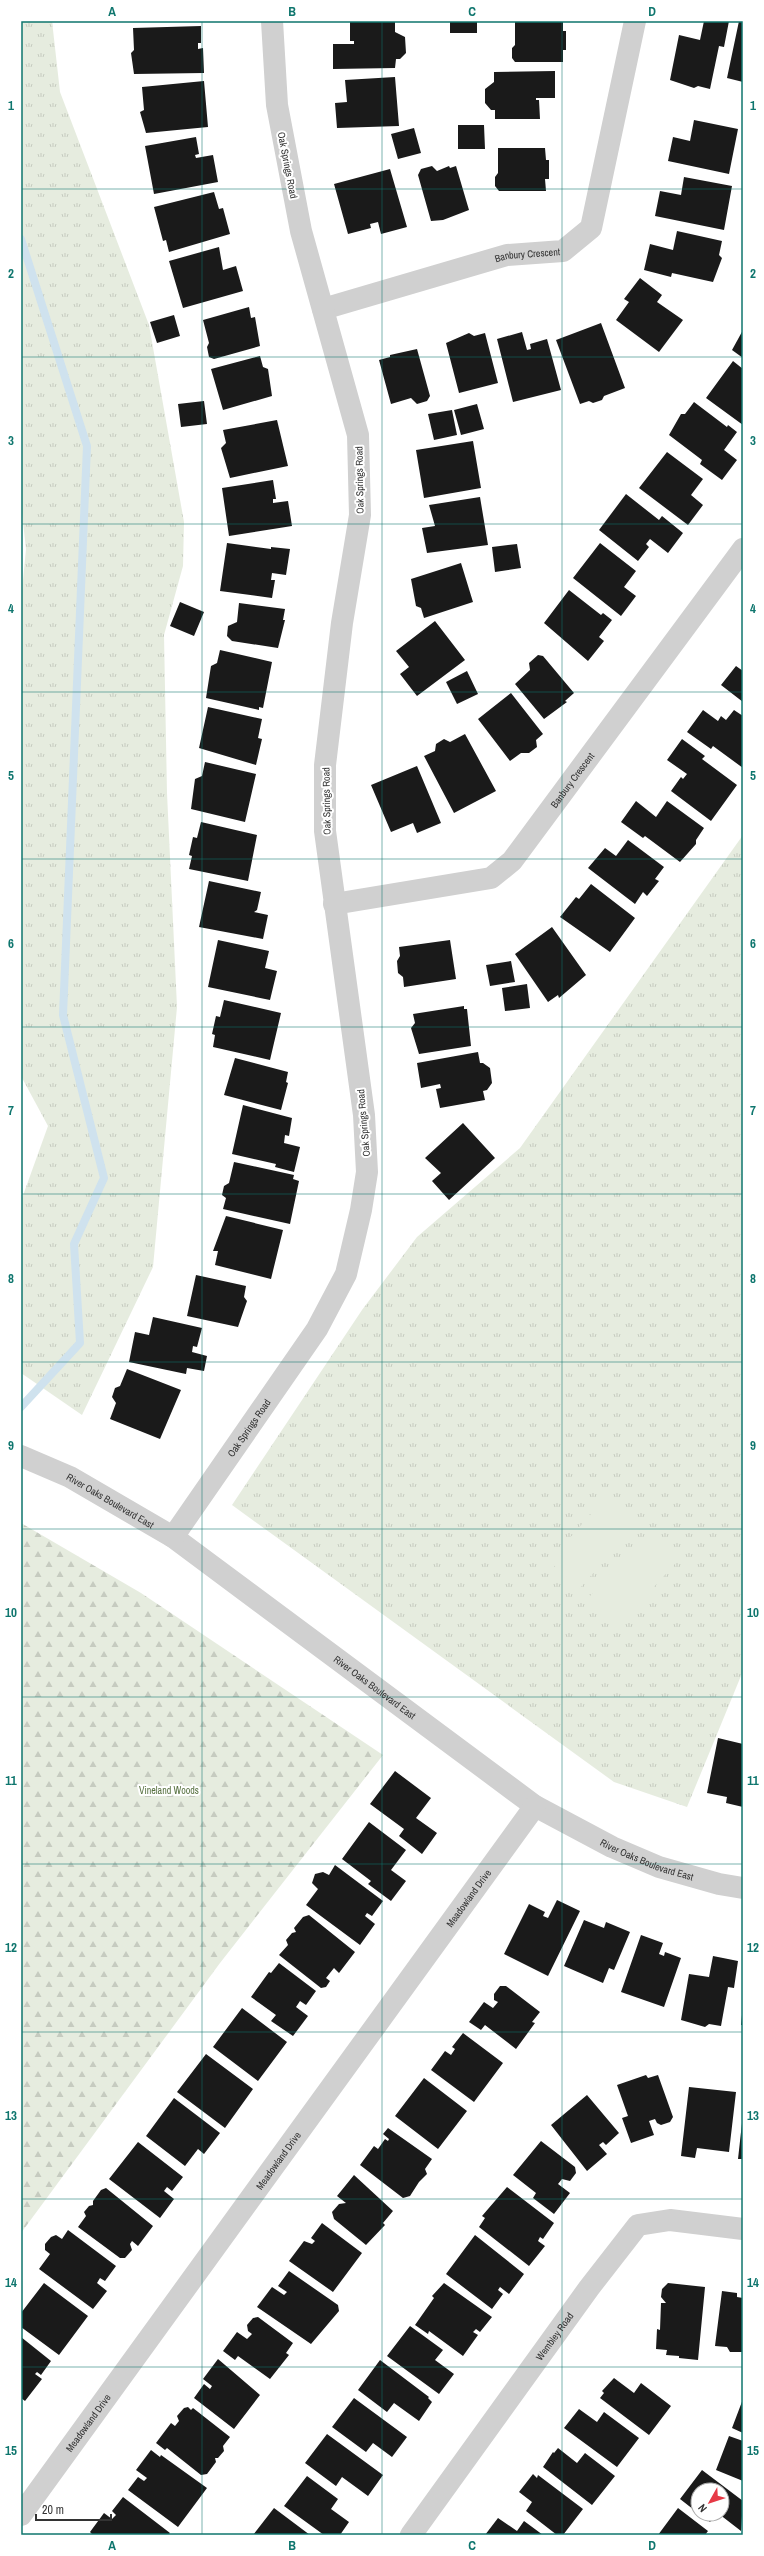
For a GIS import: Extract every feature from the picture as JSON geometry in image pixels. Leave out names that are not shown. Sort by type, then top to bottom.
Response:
[{"type":"street","name":"Oak Springs Road","points":[[172,1536],[317,1329],[346,1274],[361,1210],[367,1172],[364,1115],[325,831],[325,765],[342,623],[360,508],[358,435],[301,232],[276,106],[272,21]]},
{"type":"street","name":"Banbury Crescent","points":[[323,310],[507,254],[563,251],[591,228],[634,21]]},
{"type":"street","name":"Banbury Crescent","points":[[334,904],[491,878],[512,860],[743,549]]},
{"type":"street","name":"River Oaks Boulevard East","points":[[21,1456],[70,1477],[172,1536],[535,1806],[612,1847],[659,1867],[719,1884],[743,1888]]},
{"type":"street","name":"Meadowland Drive","points":[[21,2515],[535,1806]]},
{"type":"street","name":"Wembley Road","points":[[411,2535],[589,2288],[638,2225],[670,2220],[743,2229]]},
{"type":"green space","points":[[21,21],[52,21],[60,92],[149,325],[184,522],[183,566],[164,635],[167,793],[177,1007],[153,1267],[82,1415],[21,1373],[21,1201],[48,1126],[21,1076],[21,601],[26,549],[21,504]]},
{"type":"green space","points":[[743,835],[743,1671],[687,1807],[614,1782],[232,1505],[362,1310],[417,1237],[520,1148]]},
{"type":"green space","points":[[608,1495],[639,1522],[579,1589],[549,1561]]},
{"type":"green space","name":"Vineland Woods","points":[[21,1523],[141,1593],[383,1755],[220,1963],[21,2233]]},
{"type":"green space","points":[[649,1531],[680,1558],[620,1625],[589,1597]]},
{"type":"building","points":[[450,21],[477,21],[477,33],[450,33]]},
{"type":"building","points":[[515,21],[563,21],[563,31],[566,31],[566,50],[563,50],[563,62],[515,62],[512,58],[512,48],[515,45]]},
{"type":"building","points":[[704,21],[729,21],[724,47],[719,46],[710,89],[698,86],[694,88],[670,80],[679,35],[700,40]]},
{"type":"building","points":[[739,21],[743,21],[743,82],[727,78]]},
{"type":"building","points":[[350,22],[395,22],[395,32],[405,37],[406,53],[400,59],[396,59],[395,68],[333,69],[333,44],[354,44],[354,41],[350,41]]},
{"type":"building","points":[[201,26],[201,43],[198,43],[198,49],[203,48],[204,73],[134,74],[131,53],[134,50],[133,28]]},
{"type":"building","points":[[555,71],[555,98],[536,98],[536,100],[539,100],[540,119],[495,119],[495,110],[491,110],[485,103],[485,89],[494,82],[494,72]]},
{"type":"building","points":[[395,77],[399,126],[337,128],[335,103],[347,102],[345,80]]},
{"type":"building","points":[[204,81],[208,127],[146,133],[140,112],[144,110],[142,87]]},
{"type":"building","points":[[694,120],[738,129],[729,174],[668,161],[673,137],[690,141]]},
{"type":"building","points":[[458,125],[484,125],[485,149],[458,149]]},
{"type":"building","points":[[414,128],[421,153],[398,159],[391,134]]},
{"type":"building","points":[[196,137],[199,154],[195,155],[196,158],[213,155],[218,182],[154,194],[145,146]]},
{"type":"building","points":[[498,148],[545,148],[546,160],[549,160],[549,179],[545,179],[546,191],[499,191],[495,186],[495,177],[498,173]]},
{"type":"building","points":[[432,166],[437,171],[449,166],[450,168],[456,166],[469,210],[443,220],[431,221],[418,175],[421,169]]},
{"type":"building","points":[[390,169],[407,227],[381,234],[378,222],[370,224],[371,228],[348,234],[334,184]]},
{"type":"building","points":[[684,177],[732,186],[724,230],[655,216],[660,191],[681,195]]},
{"type":"building","points":[[214,192],[219,209],[223,208],[230,234],[169,252],[166,240],[163,241],[154,207]]},
{"type":"building","points":[[677,231],[722,241],[719,255],[722,258],[713,282],[672,273],[671,277],[644,270],[650,244],[673,250]]},
{"type":"building","points":[[219,247],[223,270],[236,266],[243,291],[183,308],[169,261]]},
{"type":"building","points":[[640,278],[662,295],[657,302],[683,320],[659,352],[616,320],[629,302],[624,299]]},
{"type":"building","points":[[249,307],[251,318],[255,317],[260,346],[214,359],[209,357],[207,347],[209,343],[203,320]]},
{"type":"building","points":[[174,315],[180,336],[157,343],[150,322]]},
{"type":"building","points":[[601,323],[625,388],[604,396],[602,400],[593,403],[589,401],[580,404],[556,340]]},
{"type":"building","points":[[743,330],[743,358],[732,350]]},
{"type":"building","points":[[522,332],[527,350],[531,349],[530,344],[547,339],[561,390],[513,402],[497,339]]},
{"type":"building","points":[[469,333],[474,336],[485,333],[498,383],[459,393],[446,343]]},
{"type":"building","points":[[417,349],[430,396],[427,401],[417,404],[411,398],[391,404],[379,360],[390,357],[390,355]]},
{"type":"building","points":[[260,356],[263,367],[268,369],[272,396],[223,410],[211,369]]},
{"type":"building","points":[[733,361],[743,369],[743,425],[706,398]]},
{"type":"building","points":[[204,401],[207,424],[181,427],[178,404]]},
{"type":"building","points":[[694,402],[727,427],[728,425],[737,432],[724,450],[737,460],[722,480],[700,464],[702,460],[669,435],[681,414],[685,414]]},
{"type":"building","points":[[477,404],[484,429],[461,435],[454,410]]},
{"type":"building","points":[[452,410],[457,435],[434,440],[428,414]]},
{"type":"building","points":[[277,420],[288,466],[230,478],[221,448],[226,443],[223,430]]},
{"type":"building","points":[[473,441],[481,488],[424,498],[416,450]]},
{"type":"building","points":[[667,452],[703,479],[691,495],[703,505],[688,525],[639,488]]},
{"type":"building","points":[[273,480],[276,499],[273,499],[273,503],[288,501],[292,526],[229,536],[222,488]]},
{"type":"building","points":[[626,494],[659,520],[662,516],[683,533],[668,553],[650,539],[646,544],[649,547],[638,561],[599,530]]},
{"type":"building","points":[[480,497],[488,545],[427,553],[422,528],[435,526],[429,505]]},
{"type":"building","points":[[227,543],[271,549],[271,547],[290,549],[286,575],[272,573],[271,580],[275,580],[272,598],[220,591]]},
{"type":"building","points":[[600,543],[636,571],[624,587],[636,596],[621,616],[573,578]]},
{"type":"building","points":[[517,544],[521,568],[495,572],[492,547]]},
{"type":"building","points":[[461,563],[473,602],[424,618],[421,608],[416,606],[411,579]]},
{"type":"building","points":[[569,590],[601,615],[603,613],[612,620],[599,637],[604,641],[588,661],[544,623]]},
{"type":"building","points":[[180,602],[204,612],[194,636],[170,626]]},
{"type":"building","points":[[239,603],[285,609],[283,620],[285,620],[278,648],[232,641],[227,636],[228,626],[237,622]]},
{"type":"building","points":[[435,621],[465,660],[417,696],[400,674],[409,667],[396,651]]},
{"type":"building","points":[[220,650],[272,662],[263,708],[259,707],[259,710],[206,698],[211,666],[217,663]]},
{"type":"building","points":[[538,655],[543,656],[574,693],[565,701],[567,702],[544,719],[515,684],[530,670],[529,663]]},
{"type":"building","points":[[736,666],[743,671],[743,702],[721,685]]},
{"type":"building","points":[[467,671],[478,694],[457,704],[446,682]]},
{"type":"building","points":[[511,693],[543,734],[536,740],[537,747],[529,753],[521,753],[510,761],[478,719]]},
{"type":"building","points":[[208,707],[262,719],[258,738],[262,739],[256,765],[199,748]]},
{"type":"building","points":[[703,710],[718,721],[721,716],[726,720],[734,710],[743,716],[743,768],[713,746],[711,749],[687,732]]},
{"type":"building","points":[[465,734],[496,791],[454,813],[424,756],[435,751],[436,744],[444,739],[450,742]]},
{"type":"building","points":[[682,739],[705,756],[702,759],[737,785],[711,821],[671,791],[681,777],[683,779],[687,774],[667,760]]},
{"type":"building","points":[[205,762],[256,774],[245,822],[191,809],[195,779],[202,776]]},
{"type":"building","points":[[417,766],[441,823],[417,833],[413,823],[391,832],[371,785]]},
{"type":"building","points":[[636,801],[656,817],[667,801],[704,828],[696,840],[696,844],[680,862],[645,836],[643,838],[621,822]]},
{"type":"building","points":[[201,822],[257,835],[248,881],[189,869],[192,856],[189,855],[193,837],[197,838]]},
{"type":"building","points":[[628,840],[664,867],[655,879],[659,881],[647,896],[643,892],[635,904],[588,868],[605,848],[616,856]]},
{"type":"building","points":[[209,881],[261,892],[257,910],[254,912],[268,915],[263,939],[199,927]]},
{"type":"building","points":[[591,884],[635,918],[610,952],[560,917],[576,897],[579,899]]},
{"type":"building","points":[[552,927],[586,975],[559,998],[558,995],[548,1002],[515,954]]},
{"type":"building","points":[[218,940],[269,951],[265,968],[277,971],[270,1000],[208,987]]},
{"type":"building","points":[[450,940],[456,979],[404,987],[403,977],[398,973],[397,961],[400,956],[399,947]]},
{"type":"building","points":[[511,961],[515,982],[490,986],[486,965]]},
{"type":"building","points":[[527,984],[530,1008],[505,1011],[502,988]]},
{"type":"building","points":[[224,1000],[281,1013],[270,1060],[213,1047],[215,1035],[212,1034],[216,1016],[220,1017]]},
{"type":"building","points":[[464,1006],[464,1009],[467,1009],[471,1046],[419,1054],[411,1028],[415,1023],[413,1014]]},
{"type":"building","points":[[478,1052],[480,1063],[483,1063],[490,1068],[492,1083],[487,1090],[483,1091],[485,1100],[440,1108],[436,1089],[441,1088],[440,1084],[421,1088],[417,1063]]},
{"type":"building","points":[[235,1058],[288,1072],[286,1082],[288,1083],[281,1110],[224,1095]]},
{"type":"building","points":[[243,1105],[292,1118],[289,1136],[285,1135],[284,1143],[300,1147],[294,1172],[275,1167],[276,1164],[232,1154]]},
{"type":"building","points":[[463,1123],[495,1158],[449,1200],[432,1181],[441,1173],[425,1158]]},
{"type":"building","points":[[234,1162],[294,1175],[293,1179],[299,1181],[290,1224],[223,1209],[226,1198],[222,1195],[224,1186],[229,1183]]},
{"type":"building","points":[[226,1216],[283,1230],[271,1279],[215,1265],[218,1251],[213,1251]]},
{"type":"building","points":[[196,1275],[246,1286],[244,1297],[247,1301],[238,1327],[187,1316]]},
{"type":"building","points":[[153,1317],[202,1328],[197,1347],[193,1346],[192,1352],[207,1356],[204,1371],[187,1368],[186,1374],[129,1362],[135,1332],[149,1335]]},
{"type":"building","points":[[127,1369],[181,1390],[160,1439],[110,1419],[116,1403],[112,1397],[115,1388],[120,1386]]},
{"type":"building","points":[[718,1738],[743,1744],[743,1807],[726,1803],[727,1797],[707,1793]]},
{"type":"building","points":[[395,1771],[431,1798],[416,1818],[437,1833],[422,1854],[399,1836],[404,1829],[370,1804]]},
{"type":"building","points":[[369,1822],[406,1850],[391,1870],[406,1881],[391,1901],[368,1884],[371,1881],[342,1859]]},
{"type":"building","points":[[335,1865],[383,1901],[372,1916],[367,1913],[365,1916],[375,1924],[360,1945],[306,1905],[318,1889],[312,1883],[315,1874],[323,1872],[329,1875]]},
{"type":"building","points":[[557,1900],[580,1911],[548,1976],[504,1954],[529,1904],[545,1912],[543,1916],[548,1918]]},
{"type":"building","points":[[309,1915],[355,1952],[339,1973],[334,1968],[326,1978],[330,1981],[326,1987],[321,1988],[279,1955],[288,1945],[286,1940],[292,1933],[296,1932],[294,1928],[303,1917]]},
{"type":"building","points":[[584,1920],[604,1928],[606,1922],[630,1932],[614,1970],[609,1968],[603,1983],[564,1966]]},
{"type":"building","points":[[641,1935],[663,1943],[659,1954],[664,1956],[665,1952],[681,1958],[664,2007],[621,1992]]},
{"type":"building","points":[[713,1956],[738,1961],[734,1988],[728,1987],[721,2026],[709,2024],[705,2027],[681,2020],[689,1974],[709,1977]]},
{"type":"building","points":[[279,1963],[316,1991],[306,2005],[300,2001],[296,2007],[308,2016],[293,2036],[271,2021],[276,2015],[251,1997],[269,1972],[271,1973]]},
{"type":"building","points":[[500,1986],[506,1986],[540,2012],[532,2022],[535,2023],[516,2049],[485,2025],[481,2030],[469,2022],[484,2002],[493,2008],[498,2002],[494,2000],[494,1994]]},
{"type":"building","points":[[242,2008],[287,2042],[258,2081],[213,2047]]},
{"type":"building","points":[[742,2015],[743,2025],[741,2025]]},
{"type":"building","points":[[463,2033],[503,2063],[474,2102],[431,2070],[445,2051],[451,2055],[455,2049],[452,2047]]},
{"type":"building","points":[[206,2054],[253,2089],[225,2128],[177,2092]]},
{"type":"building","points":[[646,2075],[648,2078],[658,2075],[673,2117],[670,2122],[661,2125],[657,2123],[655,2119],[649,2121],[654,2135],[631,2143],[622,2118],[628,2116],[617,2085]]},
{"type":"building","points":[[424,2078],[467,2111],[438,2149],[395,2116]]},
{"type":"building","points":[[689,2087],[736,2092],[729,2152],[697,2148],[695,2158],[681,2156]]},
{"type":"building","points":[[587,2095],[619,2133],[606,2145],[603,2142],[599,2145],[607,2154],[587,2171],[551,2125]]},
{"type":"building","points":[[174,2098],[220,2133],[204,2154],[198,2149],[185,2166],[146,2136]]},
{"type":"building","points":[[742,2123],[743,2159],[738,2159]]},
{"type":"building","points":[[388,2128],[432,2159],[425,2169],[427,2174],[419,2182],[410,2196],[403,2198],[360,2165],[374,2146],[378,2149],[385,2139],[388,2141],[389,2139],[383,2134]]},
{"type":"building","points":[[541,2141],[575,2167],[576,2173],[570,2181],[562,2179],[558,2184],[570,2193],[554,2214],[533,2198],[536,2193],[513,2175]]},
{"type":"building","points":[[138,2142],[183,2177],[172,2191],[167,2187],[164,2191],[174,2199],[160,2218],[109,2179]]},
{"type":"building","points":[[354,2175],[393,2211],[383,2223],[385,2225],[366,2245],[334,2219],[332,2212],[339,2204],[346,2203],[337,2196]]},
{"type":"building","points":[[507,2187],[554,2223],[543,2239],[540,2237],[538,2241],[545,2246],[529,2266],[479,2227],[485,2218],[482,2216]]},
{"type":"building","points":[[106,2188],[153,2226],[138,2246],[132,2241],[130,2244],[132,2250],[125,2258],[120,2258],[78,2227],[86,2216],[84,2212],[89,2206],[93,2205],[93,2201],[101,2190]]},
{"type":"building","points":[[322,2223],[362,2253],[333,2292],[289,2261],[304,2241],[312,2244],[315,2241],[311,2238]]},
{"type":"building","points":[[68,2230],[116,2266],[105,2281],[100,2278],[97,2283],[107,2291],[93,2309],[39,2269],[50,2254],[45,2250],[45,2244],[51,2237],[56,2235],[62,2239]]},
{"type":"building","points":[[475,2235],[524,2274],[509,2294],[500,2287],[498,2290],[503,2294],[492,2309],[446,2274]]},
{"type":"building","points":[[289,2271],[338,2305],[339,2311],[311,2344],[257,2307],[272,2287],[284,2295],[287,2292],[278,2286]]},
{"type":"building","points":[[44,2283],[88,2316],[59,2355],[21,2327],[21,2313]]},
{"type":"building","points":[[444,2283],[492,2317],[480,2332],[476,2329],[473,2332],[478,2335],[463,2356],[429,2331],[428,2334],[415,2325],[434,2298],[432,2296]]},
{"type":"building","points":[[668,2283],[705,2287],[698,2360],[666,2355],[667,2350],[656,2349],[657,2329],[660,2330],[661,2303],[666,2303],[661,2297],[662,2289]]},
{"type":"building","points":[[722,2291],[737,2293],[737,2297],[743,2298],[743,2352],[730,2352],[727,2347],[715,2346]]},
{"type":"building","points":[[258,2317],[293,2343],[286,2353],[289,2355],[270,2379],[238,2356],[235,2360],[223,2351],[237,2332],[247,2339],[252,2334],[248,2331],[247,2325],[253,2318]]},
{"type":"building","points":[[410,2326],[443,2350],[435,2360],[454,2374],[439,2394],[387,2356]]},
{"type":"building","points":[[21,2337],[51,2361],[41,2375],[37,2372],[35,2374],[42,2379],[25,2401],[21,2398]]},
{"type":"building","points":[[218,2359],[260,2395],[234,2429],[194,2398],[204,2384],[210,2389],[212,2386],[203,2379]]},
{"type":"building","points":[[380,2360],[429,2397],[428,2398],[432,2402],[419,2421],[394,2403],[387,2412],[358,2390]]},
{"type":"building","points":[[614,2378],[634,2393],[641,2383],[671,2406],[649,2435],[600,2398],[604,2393],[602,2391]]},
{"type":"building","points":[[354,2398],[407,2437],[392,2457],[373,2443],[366,2452],[332,2427]]},
{"type":"building","points":[[743,2399],[743,2433],[732,2428]]},
{"type":"building","points":[[188,2407],[191,2410],[193,2408],[230,2437],[223,2446],[224,2451],[218,2458],[215,2458],[216,2462],[207,2474],[201,2475],[167,2448],[165,2450],[156,2443],[171,2423],[175,2426],[179,2421],[177,2416],[184,2408]]},
{"type":"building","points":[[579,2409],[597,2422],[604,2412],[639,2438],[617,2467],[564,2428]]},
{"type":"building","points":[[327,2434],[383,2475],[368,2496],[342,2477],[336,2486],[305,2463]]},
{"type":"building","points":[[729,2436],[743,2441],[743,2481],[716,2470]]},
{"type":"building","points":[[558,2448],[577,2463],[585,2453],[615,2476],[592,2505],[543,2467],[553,2452],[554,2453]]},
{"type":"building","points":[[151,2450],[160,2457],[161,2455],[207,2488],[178,2527],[128,2490],[138,2477],[144,2481],[147,2478],[136,2470]]},
{"type":"building","points":[[702,2470],[718,2482],[693,2482]]},
{"type":"building","points":[[533,2474],[537,2478],[538,2475],[583,2509],[563,2535],[557,2535],[526,2511],[532,2502],[519,2492]]},
{"type":"building","points":[[307,2476],[338,2499],[331,2509],[349,2522],[340,2535],[324,2535],[284,2506]]},
{"type":"building","points":[[690,2486],[690,2507],[680,2499]]},
{"type":"building","points":[[730,2491],[743,2501],[741,2531],[729,2522]]},
{"type":"building","points":[[123,2497],[170,2533],[168,2535],[93,2535],[90,2532],[104,2513],[112,2519],[116,2515],[112,2511]]},
{"type":"building","points":[[274,2508],[310,2535],[253,2535]]},
{"type":"building","points":[[678,2508],[690,2517],[690,2522],[696,2522],[708,2531],[705,2535],[658,2535]]},
{"type":"building","points":[[498,2518],[517,2531],[524,2521],[543,2535],[485,2535]]},
{"type":"waterway","points":[[21,239],[87,446],[63,1015],[104,1178],[74,1244],[80,1343],[21,1407]]}]
